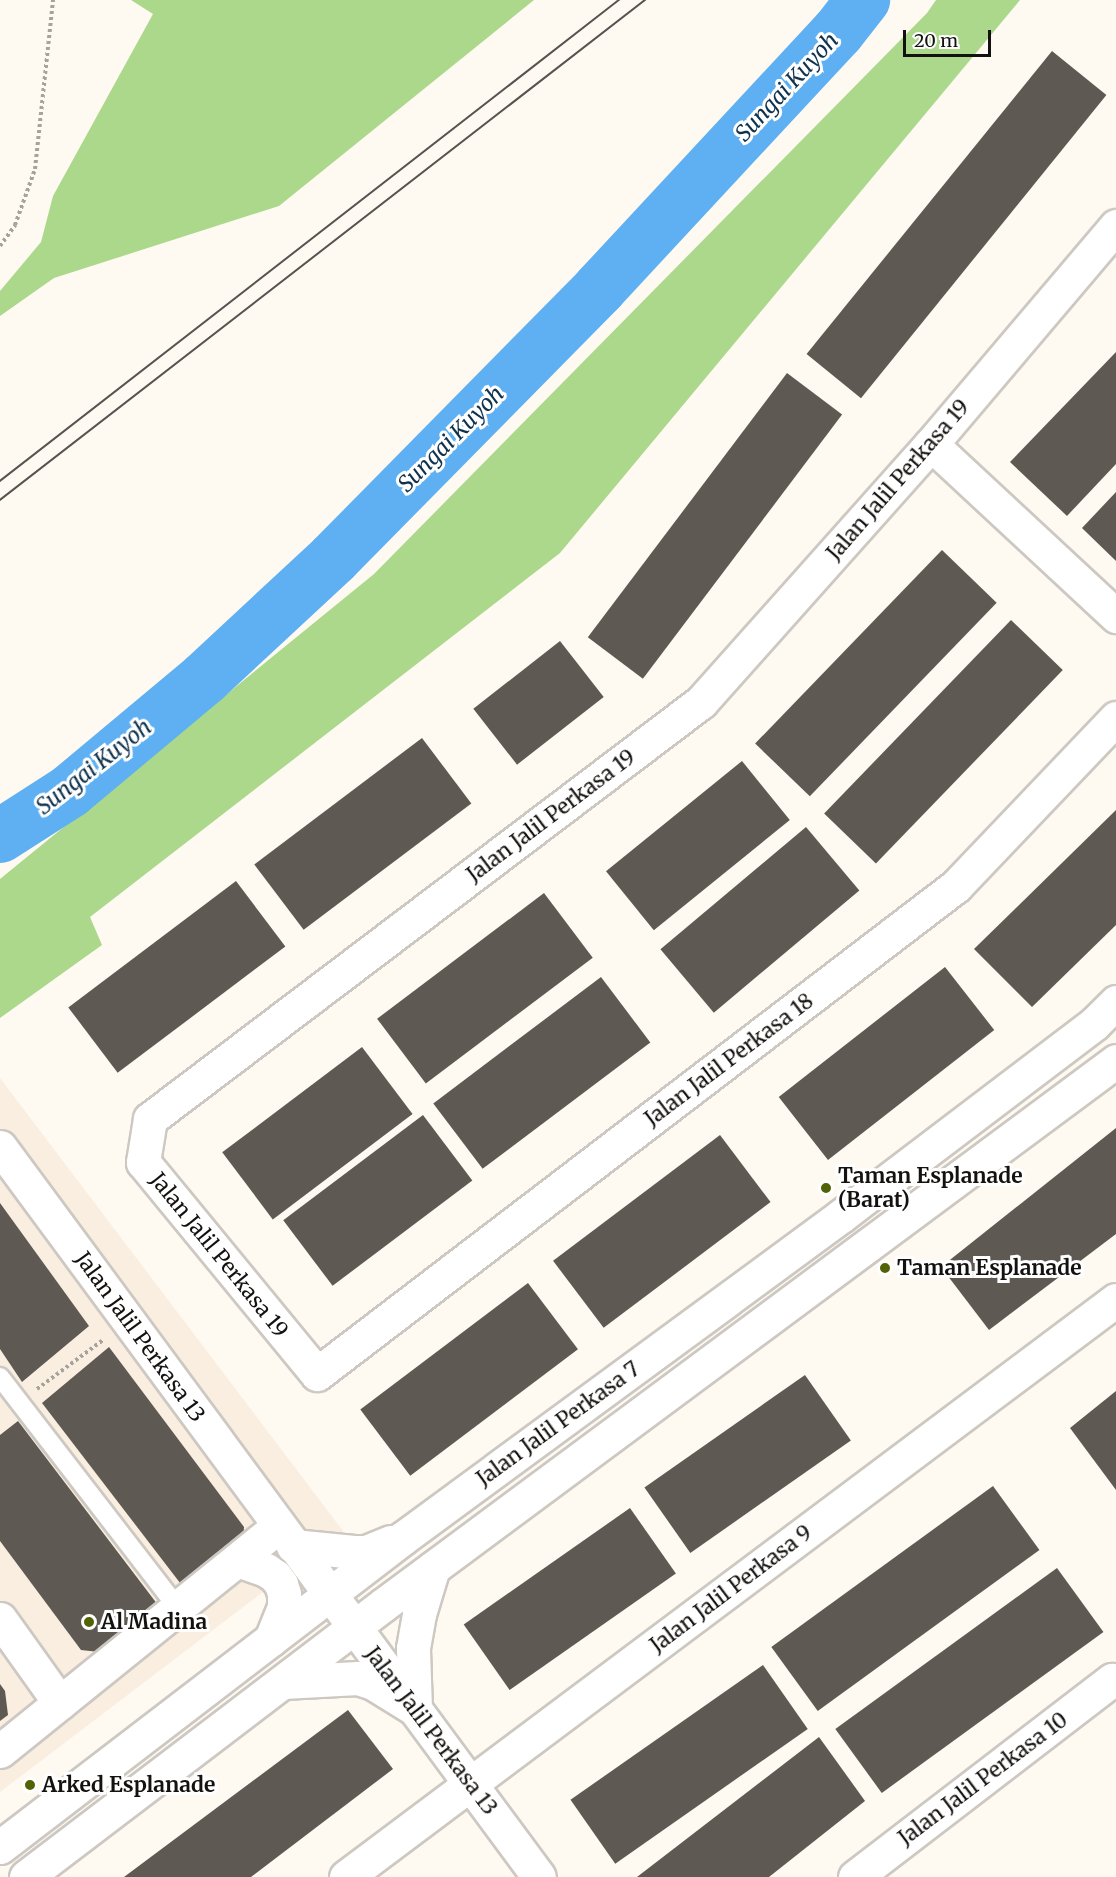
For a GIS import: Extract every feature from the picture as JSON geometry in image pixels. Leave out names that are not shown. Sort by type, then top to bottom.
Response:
[{"type":"street","name":"Jalan Jalil Perkasa 19","points":[[317,1374],[143,1162],[150,1119],[701,702],[931,444],[1116,226]]},
{"type":"street","points":[[931,444],[1116,616]]},
{"type":"street","name":"Jalan Jalil Perkasa 18","points":[[317,1374],[956,886],[1116,718]]},
{"type":"street","name":"Jalan Jalil Perkasa 7","points":[[0,1847],[403,1538],[841,1216],[1094,1024],[1116,1002]]},
{"type":"street","name":"Jalan Jalil Perkasa 7","points":[[26,1877],[354,1627],[1116,1061]]},
{"type":"street","name":"Jalan Jalil Perkasa 13","points":[[0,1147],[539,1877]]},
{"type":"street","name":"Jalan Jalil Perkasa 9","points":[[346,1877],[1116,1300]]},
{"type":"street","points":[[0,1751],[237,1560],[286,1536],[354,1552],[366,1552],[403,1538]]},
{"type":"street","points":[[237,1560],[266,1570],[281,1584],[284,1607],[271,1640]]},
{"type":"street","points":[[415,1709],[413,1648],[419,1614],[433,1568]]},
{"type":"street","points":[[0,1619],[60,1703]]},
{"type":"street","points":[[282,1682],[358,1678],[373,1683],[415,1709]]},
{"type":"street","name":"Jalan Jalil Perkasa 10","points":[[855,1877],[1112,1680]]},
{"type":"lane","points":[[0,1377],[178,1608]]},
{"type":"path","points":[[0,246],[15,225],[35,169],[53,0]]},
{"type":"path","points":[[18,1402],[128,1321]]},
{"type":"shaded area","points":[[0,1078],[343,1531],[0,1792]]},
{"type":"green space","points":[[131,0],[534,0],[279,206],[54,278],[0,316],[0,291],[41,242],[53,196],[153,14]]},
{"type":"green space","points":[[936,0],[1020,0],[560,553],[90,917],[102,945],[0,1018],[0,879],[374,574],[927,13]]},
{"type":"building","points":[[1052,51],[1106,95],[861,398],[807,354]]},
{"type":"building","points":[[1116,352],[1116,464],[1067,516],[1010,462]]},
{"type":"building","points":[[787,373],[842,415],[643,679],[588,637]]},
{"type":"building","points":[[1116,492],[1116,561],[1082,528]]},
{"type":"building","points":[[942,550],[997,603],[810,796],[755,744]]},
{"type":"building","points":[[1011,620],[1063,670],[876,864],[824,814]]},
{"type":"building","points":[[560,641],[604,697],[517,765],[473,709]]},
{"type":"building","points":[[422,738],[471,803],[304,930],[254,864]]},
{"type":"building","points":[[742,761],[790,820],[654,930],[606,871]]},
{"type":"building","points":[[1116,810],[1116,925],[1032,1007],[974,949]]},
{"type":"building","points":[[806,827],[859,891],[714,1013],[660,949]]},
{"type":"building","points":[[236,881],[285,946],[118,1073],[68,1007]]},
{"type":"building","points":[[544,893],[593,958],[426,1083],[377,1019]]},
{"type":"building","points":[[945,967],[994,1030],[828,1160],[779,1097]]},
{"type":"building","points":[[601,977],[650,1042],[483,1169],[433,1103]]},
{"type":"building","points":[[362,1047],[413,1114],[273,1219],[222,1152]]},
{"type":"building","points":[[423,1115],[472,1180],[333,1286],[283,1220]]},
{"type":"building","points":[[1116,1128],[1116,1234],[989,1330],[941,1267]]},
{"type":"building","points":[[720,1135],[771,1202],[604,1328],[553,1261]]},
{"type":"building","points":[[0,1203],[89,1326],[22,1382],[0,1349]]},
{"type":"building","points":[[528,1283],[578,1349],[410,1476],[360,1409]]},
{"type":"building","points":[[109,1347],[244,1527],[243,1546],[187,1592],[42,1403]]},
{"type":"building","points":[[805,1375],[851,1441],[690,1553],[644,1487]]},
{"type":"building","points":[[1116,1391],[1116,1490],[1070,1428]]},
{"type":"building","points":[[18,1421],[161,1609],[108,1653],[81,1650],[0,1541],[0,1435]]},
{"type":"building","points":[[993,1486],[1039,1550],[818,1711],[771,1647]]},
{"type":"building","points":[[630,1508],[676,1574],[510,1690],[464,1624]]},
{"type":"building","points":[[1057,1568],[1103,1632],[882,1793],[835,1729]]},
{"type":"building","points":[[763,1665],[808,1729],[615,1864],[570,1800]]},
{"type":"building","points":[[0,1684],[5,1691],[8,1715],[0,1721]]},
{"type":"building","points":[[348,1710],[393,1769],[251,1877],[124,1877]]},
{"type":"building","points":[[819,1737],[865,1801],[769,1877],[637,1877]]},
{"type":"waterway","name":"Sungai Kuyoh","points":[[0,836],[70,791],[205,678],[334,558],[599,289],[838,32],[863,0]]},
{"type":"tram line","points":[[0,481],[619,0]]},
{"type":"tram line","points":[[0,500],[645,0]]},
{"type":"place","name":"Taman Esplanade (Barat)","points":[[826,1188]]},
{"type":"place","name":"Taman Esplanade","points":[[885,1268]]},
{"type":"place","name":"Al Madina","points":[[89,1622]]},
{"type":"place","name":"Arked Esplanade","points":[[30,1785]]}]
